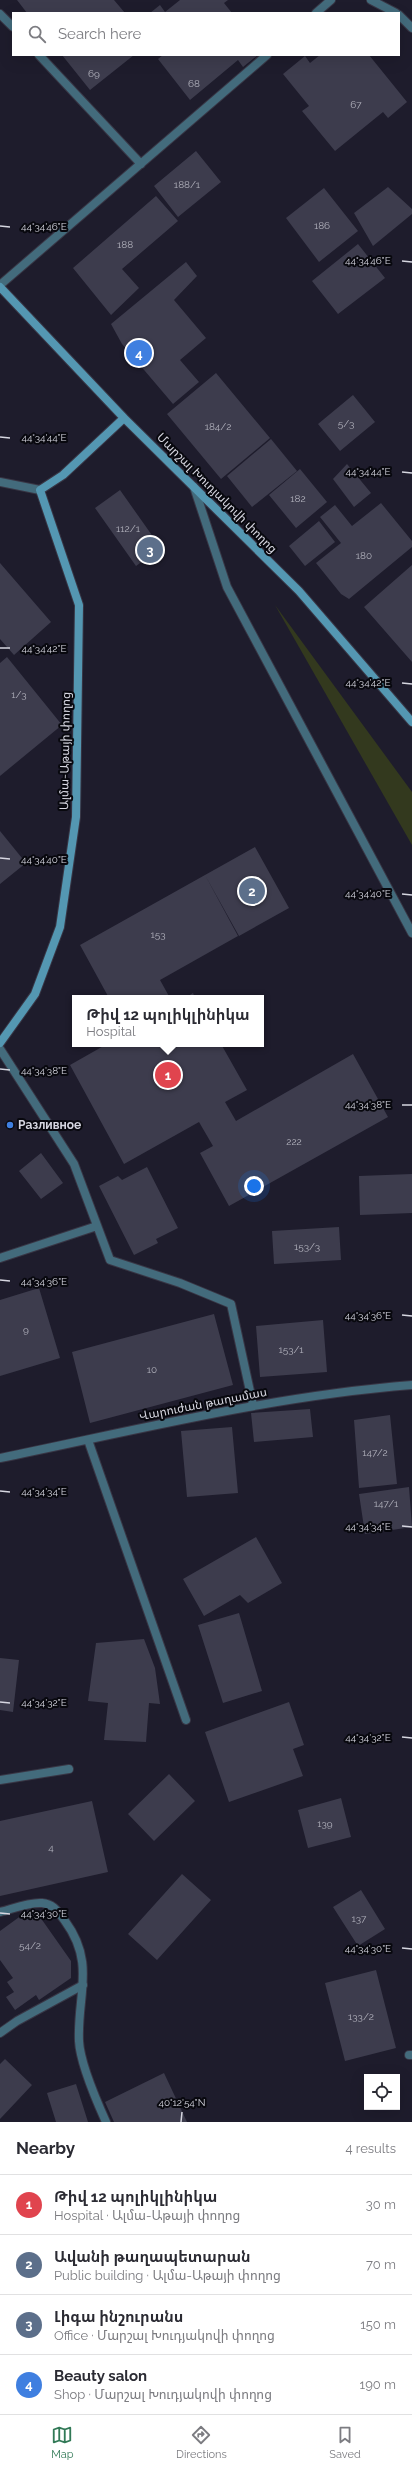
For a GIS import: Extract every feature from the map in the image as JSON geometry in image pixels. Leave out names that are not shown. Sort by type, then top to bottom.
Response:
[{"type":"street","points":[[317,12],[331,0]]},
{"type":"street","points":[[371,0],[394,12]]},
{"type":"street","points":[[0,14],[12,25]]},
{"type":"street","points":[[400,16],[412,28]]},
{"type":"street","points":[[40,56],[141,164]]},
{"type":"street","points":[[0,286],[266,56]]},
{"type":"street","name":"Մարշալ Խուդյակովի փողոց","points":[[0,286],[124,418],[299,591],[412,722]]},
{"type":"street","points":[[0,482],[40,490],[63,475],[124,418]]},
{"type":"street","points":[[194,487],[227,587],[412,933]]},
{"type":"street","name":"Ալմա-Աթայի փողոց","points":[[0,1043],[35,994],[60,927],[76,817],[79,605],[40,490]]},
{"type":"street","points":[[0,1049],[74,1164],[110,1260],[180,1283],[231,1304],[253,1405]]},
{"type":"street","points":[[0,1258],[97,1226]]},
{"type":"street","name":"Վարուժան թաղամաս","points":[[0,1458],[253,1405],[362,1389],[412,1385]]},
{"type":"street","points":[[88,1440],[186,1720]]},
{"type":"street","points":[[0,1780],[68,1769]]},
{"type":"street","points":[[0,1912],[40,1903],[56,1908],[76,1935],[82,1955],[83,1985],[79,2042],[92,2091],[106,2122]]},
{"type":"street","points":[[0,2033],[17,2021],[83,1985]]},
{"type":"green space","points":[[275,605],[412,792],[412,845]]},
{"type":"building","points":[[17,0],[114,0],[124,12],[26,12]]},
{"type":"building","points":[[180,0],[228,0],[224,3],[231,12],[165,12]]},
{"type":"building","points":[[160,5],[165,12],[151,12]]},
{"type":"building","points":[[63,56],[133,56],[90,90]]},
{"type":"building","points":[[162,56],[257,56],[243,67],[238,60],[190,100],[158,59]]},
{"type":"building","points":[[305,56],[310,63],[319,56],[370,56],[407,102],[388,118],[383,112],[335,151],[302,111],[309,106],[283,74]]},
{"type":"building","points":[[196,151],[221,182],[178,217],[154,186]]},
{"type":"building","points":[[388,187],[412,209],[412,214],[373,246],[354,213]]},
{"type":"building","points":[[324,188],[358,231],[319,262],[286,218]]},
{"type":"building","points":[[156,196],[178,221],[122,269],[139,288],[111,315],[73,268]]},
{"type":"building","points":[[358,244],[385,278],[338,314],[312,281]]},
{"type":"building","points":[[186,262],[197,276],[174,300],[206,338],[180,360],[199,382],[173,404],[122,344],[111,324]]},
{"type":"building","points":[[216,373],[270,438],[221,479],[167,414]]},
{"type":"building","points":[[353,395],[375,422],[340,451],[318,424]]},
{"type":"building","points":[[271,439],[297,471],[252,507],[227,476]]},
{"type":"building","points":[[347,464],[371,493],[354,507],[333,479]]},
{"type":"building","points":[[300,469],[327,502],[296,528],[269,495]]},
{"type":"building","points":[[120,490],[161,548],[136,566],[95,508]]},
{"type":"building","points":[[381,503],[412,541],[412,547],[349,599],[341,594],[316,563],[341,543],[320,517],[335,505],[352,526]]},
{"type":"building","points":[[319,521],[335,542],[305,566],[289,546]]},
{"type":"building","points":[[0,563],[51,622],[14,655],[0,639]]},
{"type":"building","points":[[412,565],[412,662],[364,607]]},
{"type":"building","points":[[7,657],[62,725],[0,776],[0,663]]},
{"type":"building","points":[[0,831],[26,863],[0,884]]},
{"type":"building","points":[[255,847],[289,908],[239,936],[205,875]]},
{"type":"building","points":[[205,875],[238,936],[160,980],[168,995],[107,995],[80,945]]},
{"type":"building","points":[[102,1047],[223,1047],[247,1090],[225,1102],[236,1121],[353,1054],[388,1117],[229,1206],[200,1153],[213,1146],[199,1122],[124,1164],[70,1065]]},
{"type":"building","points":[[41,1153],[63,1183],[41,1199],[19,1171]]},
{"type":"building","points":[[147,1167],[178,1228],[156,1239],[158,1243],[134,1255],[99,1186],[118,1176],[122,1180]]},
{"type":"building","points":[[412,1174],[412,1213],[360,1215],[359,1176]]},
{"type":"building","points":[[339,1227],[341,1260],[274,1264],[272,1231]]},
{"type":"building","points":[[39,1288],[60,1358],[0,1376],[0,1300]]},
{"type":"building","points":[[214,1314],[233,1385],[90,1423],[72,1352]]},
{"type":"building","points":[[323,1320],[327,1372],[260,1377],[256,1326]]},
{"type":"building","points":[[310,1409],[313,1437],[254,1442],[251,1413]]},
{"type":"building","points":[[390,1415],[397,1484],[359,1488],[354,1420]]},
{"type":"building","points":[[232,1427],[238,1493],[187,1497],[181,1431]]},
{"type":"building","points":[[409,1487],[412,1527],[365,1534],[359,1494]]},
{"type":"building","points":[[256,1537],[282,1583],[248,1603],[240,1595],[204,1616],[183,1579]]},
{"type":"building","points":[[239,1613],[262,1691],[223,1703],[198,1625]]},
{"type":"building","points":[[144,1639],[155,1668],[160,1704],[149,1703],[146,1742],[104,1740],[108,1703],[88,1701],[96,1643]]},
{"type":"building","points":[[0,1658],[19,1660],[13,1712],[0,1710]]},
{"type":"building","points":[[289,1702],[304,1745],[293,1749],[303,1776],[229,1802],[205,1732]]},
{"type":"building","points":[[169,1774],[195,1801],[154,1841],[128,1814]]},
{"type":"building","points":[[341,1798],[351,1837],[308,1848],[298,1810]]},
{"type":"building","points":[[92,1801],[108,1872],[0,1896],[0,1821]]},
{"type":"building","points":[[182,1874],[211,1900],[157,1960],[128,1934]]},
{"type":"building","points":[[361,1890],[385,1929],[358,1946],[333,1907]]},
{"type":"building","points":[[33,1907],[71,1961],[71,1978],[39,2000],[36,1995],[15,2010],[6,1997],[14,1992],[7,1982],[13,1978],[0,1960],[0,1931]]},
{"type":"building","points":[[376,1970],[396,2048],[345,2061],[325,1983]]},
{"type":"building","points":[[5,2059],[32,2085],[0,2119],[0,2064]]},
{"type":"building","points":[[164,2073],[187,2122],[114,2122],[105,2102]]},
{"type":"building","points":[[76,2084],[88,2122],[56,2122],[47,2093]]},
{"type":"place","name":"Beauty salon","points":[[139,353]]},
{"type":"place","name":"Լիգա ինշուրանս","points":[[150,550]]},
{"type":"place","name":"Ավանի թաղապետարան","points":[[252,891]]},
{"type":"place","name":"Թիվ 12 պոլիկլինիկա","points":[[168,1075]]},
{"type":"place","name":"Разливное","points":[[10,1125]]}]
